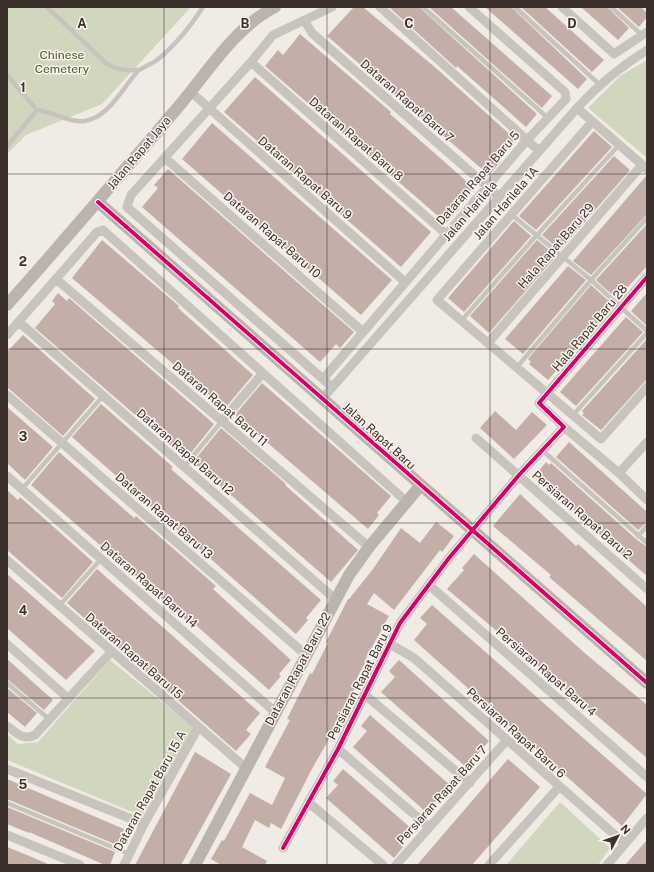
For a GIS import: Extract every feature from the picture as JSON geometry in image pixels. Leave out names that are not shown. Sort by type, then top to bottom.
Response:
[{"type":"street","name":"Jalan Rapat Jaya","points":[[7,306],[98,202],[246,27],[256,17],[275,7]]},
{"type":"street","name":"Jalan Rapat Jaya","points":[[323,379],[127,207],[131,195],[252,62],[273,35],[332,7]]},
{"type":"street","points":[[380,7],[539,151]]},
{"type":"street","name":"Dataran Rapat Baru 5","points":[[323,379],[362,331],[527,140],[566,99],[565,92],[469,7]]},
{"type":"street","points":[[562,7],[614,54],[645,34]]},
{"type":"street","name":"Dataran Rapat Baru 7","points":[[304,20],[312,33],[498,196]]},
{"type":"street","name":"Jalan Harilela","points":[[322,398],[498,196],[599,84],[621,66],[647,50]]},
{"type":"street","name":"Dataran Rapat Baru 8","points":[[252,62],[446,234]]},
{"type":"street","name":"Dataran Rapat Baru 9","points":[[191,92],[209,110],[405,282]]},
{"type":"street","points":[[577,108],[644,167]]},
{"type":"street","name":"Jalan Harilela 1A","points":[[461,321],[437,300],[592,122]]},
{"type":"street","name":"Dataran Rapat Baru 10","points":[[165,158],[362,331]]},
{"type":"street","name":"Hala Rapat Baru 29","points":[[488,343],[644,167]]},
{"type":"street","name":"Jalan Rapat Baru","points":[[98,202],[420,486],[647,683]]},
{"type":"street","points":[[7,335],[96,232],[103,230],[407,502]]},
{"type":"street","name":"Hala Rapat Baru 28","points":[[548,393],[647,277]]},
{"type":"street","name":"Dataran Rapat Baru 11","points":[[56,279],[369,547]]},
{"type":"street","points":[[461,321],[548,393],[601,440],[647,387]]},
{"type":"street","name":"Dataran Rapat Baru 12","points":[[19,322],[335,599]]},
{"type":"street","points":[[222,421],[263,373]]},
{"type":"street","points":[[323,379],[332,387]]},
{"type":"street","points":[[548,393],[539,403],[540,405],[619,473],[647,500]]},
{"type":"street","name":"Dataran Rapat Baru 13","points":[[7,395],[306,655]]},
{"type":"street","name":"Persiaran Rapat Baru 9","points":[[284,848],[338,749],[400,623],[472,531],[519,475],[564,426]]},
{"type":"street","name":"Persiaran Rapat Baru 2","points":[[476,438],[647,589]]},
{"type":"street","points":[[619,473],[645,446]]},
{"type":"street","name":"Dataran Rapat Baru 14","points":[[7,476],[275,712]]},
{"type":"street","name":"Dataran Rapat Baru 22","points":[[195,865],[349,575],[369,547],[420,486]]},
{"type":"street","name":"Dataran Rapat Baru 15","points":[[7,560],[198,728],[246,768]]},
{"type":"street","name":"Persiaran Rapat Baru 4","points":[[429,586],[647,777]]},
{"type":"street","points":[[7,644],[69,698]]},
{"type":"street","name":"Persiaran Rapat Baru 6","points":[[390,644],[414,658],[559,788],[624,843]]},
{"type":"street","points":[[7,726],[23,738],[29,738],[35,735],[111,652]]},
{"type":"street","points":[[364,694],[470,783]]},
{"type":"street","name":"Dataran Rapat Baru 15 A","points":[[124,865],[144,824],[198,728]]},
{"type":"street","name":"Persiaran Rapat Baru 7","points":[[396,865],[506,741]]},
{"type":"street","points":[[338,749],[429,827]]},
{"type":"street","points":[[7,769],[144,824]]},
{"type":"street","points":[[490,865],[559,788]]},
{"type":"street","points":[[308,802],[383,865]]},
{"type":"street","points":[[607,865],[624,843],[647,818]]},
{"type":"street","points":[[7,835],[80,865]]},
{"type":"lane","points":[[47,7],[107,64],[126,71],[149,67],[173,46],[193,24],[204,7]]},
{"type":"lane","points":[[423,7],[548,118]]},
{"type":"lane","points":[[515,7],[599,84]]},
{"type":"lane","points":[[611,7],[645,34]]},
{"type":"lane","points":[[7,75],[38,110],[74,120],[84,121],[97,118],[105,112],[138,70]]},
{"type":"lane","points":[[7,146],[38,110]]},
{"type":"lane","points":[[461,321],[619,145]]},
{"type":"lane","points":[[512,215],[591,280],[647,332],[573,415]]},
{"type":"lane","points":[[517,367],[591,280],[647,218]]},
{"type":"lane","points":[[22,489],[103,396]]},
{"type":"lane","points":[[184,467],[222,421]]},
{"type":"lane","points":[[542,450],[647,544]]},
{"type":"lane","points":[[638,536],[647,526]]},
{"type":"lane","points":[[59,606],[101,559]]},
{"type":"lane","points":[[7,683],[50,720]]},
{"type":"lane","points":[[7,803],[129,854]]},
{"type":"green space","name":"Chinese Cemetery","points":[[7,7],[191,7],[102,104],[26,135],[7,154]]},
{"type":"green space","points":[[647,60],[647,158],[588,108],[620,76]]},
{"type":"green space","points":[[110,660],[194,728],[142,816],[7,760],[7,734],[18,744],[38,742]]},
{"type":"green space","points":[[560,802],[610,848],[598,865],[506,865]]},
{"type":"building","points":[[354,7],[363,7],[437,69],[515,139],[498,159],[501,161],[489,175],[327,36]]},
{"type":"building","points":[[389,7],[419,7],[537,114],[526,127],[457,66],[456,68]]},
{"type":"building","points":[[429,7],[451,7],[552,96],[542,108]]},
{"type":"building","points":[[485,7],[511,7],[587,79],[578,89]]},
{"type":"building","points":[[521,7],[545,7],[604,60],[592,72]]},
{"type":"building","points":[[581,7],[607,7],[629,28],[618,40]]},
{"type":"building","points":[[617,7],[641,7],[647,13],[647,17],[639,27]]},
{"type":"building","points":[[300,34],[391,112],[390,114],[473,187],[457,205],[460,208],[446,223],[265,66],[278,50],[283,55]]},
{"type":"building","points":[[255,77],[431,232],[401,267],[224,112]]},
{"type":"building","points":[[212,123],[392,280],[361,315],[182,159]]},
{"type":"building","points":[[594,131],[612,147],[536,230],[519,216]]},
{"type":"building","points":[[614,156],[630,170],[560,250],[542,235]]},
{"type":"building","points":[[168,169],[354,332],[340,348],[336,344],[320,362],[142,207],[158,188],[154,185]]},
{"type":"building","points":[[647,175],[647,214],[591,275],[573,261]]},
{"type":"building","points":[[514,221],[531,236],[464,312],[448,298]]},
{"type":"building","points":[[647,224],[647,266],[617,299],[596,280]]},
{"type":"building","points":[[102,240],[179,306],[178,308],[253,375],[225,408],[72,278]]},
{"type":"building","points":[[537,240],[556,256],[489,333],[470,316]]},
{"type":"building","points":[[568,266],[586,280],[523,354],[505,339]]},
{"type":"building","points":[[591,285],[613,305],[548,380],[529,364],[531,362],[528,359]]},
{"type":"building","points":[[58,293],[67,301],[69,298],[214,424],[186,459],[35,328],[55,304],[52,301]]},
{"type":"building","points":[[647,293],[647,326],[631,311]]},
{"type":"building","points":[[626,317],[643,332],[576,406],[560,392]]},
{"type":"building","points":[[23,335],[95,399],[63,436],[7,387],[7,352]]},
{"type":"building","points":[[647,339],[647,379],[601,430],[582,415],[584,413],[582,411]]},
{"type":"building","points":[[262,383],[391,496],[377,513],[379,515],[368,529],[235,415]]},
{"type":"building","points":[[101,404],[173,467],[171,469],[321,600],[306,618],[308,620],[296,634],[72,437]]},
{"type":"building","points":[[7,407],[53,447],[25,480],[7,463]]},
{"type":"building","points":[[495,411],[516,430],[532,412],[547,425],[514,459],[480,428]]},
{"type":"building","points":[[221,428],[286,484],[285,485],[358,550],[331,582],[193,462]]},
{"type":"building","points":[[569,442],[647,512],[647,522],[638,530],[556,457]]},
{"type":"building","points":[[59,452],[134,518],[136,516],[216,586],[213,589],[291,660],[279,674],[281,676],[269,690],[189,619],[187,621],[31,485]]},
{"type":"building","points":[[546,462],[549,465],[551,463],[636,539],[647,547],[647,576],[593,529],[594,527],[534,477]]},
{"type":"building","points":[[7,490],[18,500],[20,497],[93,562],[62,598],[7,550]]},
{"type":"building","points":[[520,494],[576,546],[578,544],[647,607],[647,661],[549,577],[551,575],[493,526]]},
{"type":"building","points":[[436,522],[454,536],[442,552],[440,550],[394,610],[374,593],[367,604],[389,616],[366,658],[367,659],[356,680],[358,681],[337,725],[313,767],[281,829],[271,823],[269,828],[255,820],[242,847],[267,861],[265,865],[221,865],[211,859],[222,840],[224,841],[250,793],[272,805],[285,778],[265,767],[290,720],[287,719],[310,673],[312,674],[328,643],[326,642],[348,599],[373,569],[401,528],[420,543]]},
{"type":"building","points":[[474,554],[587,655],[647,705],[647,758],[447,589],[464,570],[462,568]]},
{"type":"building","points":[[97,569],[260,713],[246,730],[251,734],[236,751],[67,603]]},
{"type":"building","points":[[7,574],[95,651],[66,680],[7,628]]},
{"type":"building","points":[[432,605],[647,794],[622,826],[414,640],[427,624],[420,618]]},
{"type":"building","points":[[7,659],[53,700],[44,710],[7,679]]},
{"type":"building","points":[[399,660],[489,741],[466,767],[381,692],[395,677],[389,671]]},
{"type":"building","points":[[7,688],[37,713],[25,727],[7,712]]},
{"type":"building","points":[[370,715],[450,785],[426,812],[353,747],[367,731],[361,726]]},
{"type":"building","points":[[195,752],[231,774],[181,865],[135,865]]},
{"type":"building","points":[[508,759],[540,787],[472,865],[417,865]]},
{"type":"building","points":[[343,769],[412,829],[399,844],[403,847],[394,858],[326,798],[338,785],[333,781]]},
{"type":"building","points":[[7,779],[124,829],[117,845],[7,799]]},
{"type":"building","points":[[7,807],[115,852],[110,865],[105,865],[7,824]]},
{"type":"building","points":[[647,840],[647,865],[625,865]]},
{"type":"building","points":[[7,847],[27,855],[50,865],[7,865]]},
{"type":"cycle path","points":[[98,202],[647,683]]},
{"type":"cycle path","points":[[283,848],[338,749],[400,623],[449,558],[519,475],[564,427],[539,403],[647,277]]}]
